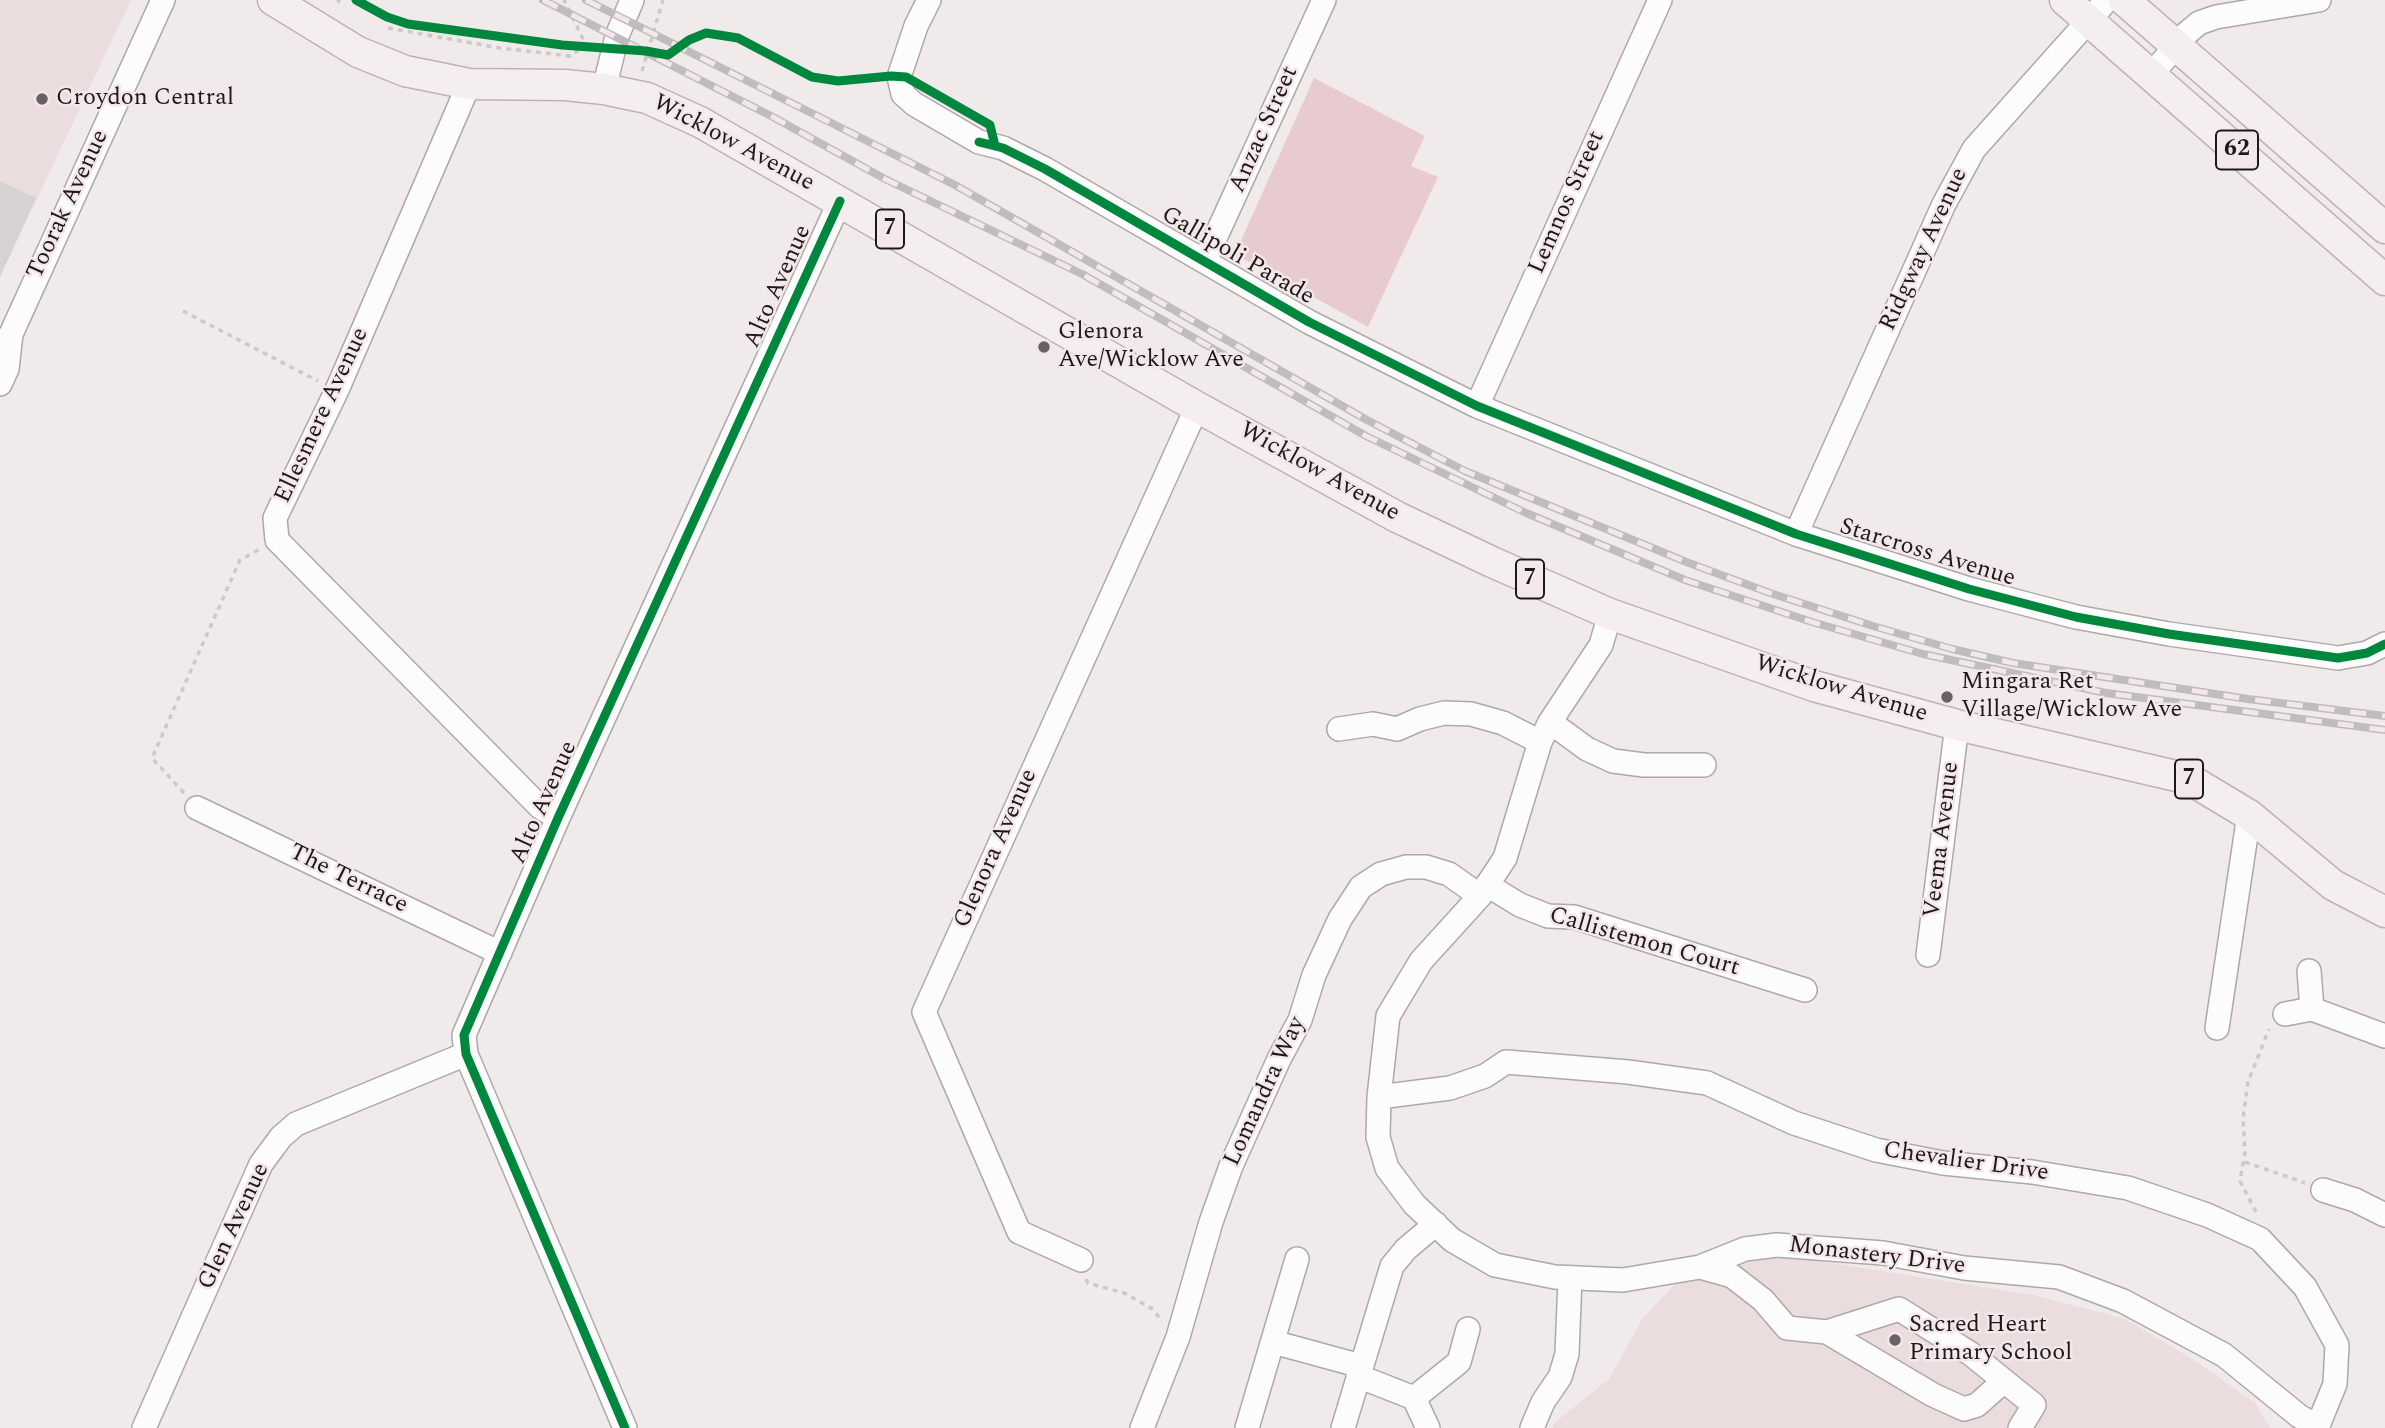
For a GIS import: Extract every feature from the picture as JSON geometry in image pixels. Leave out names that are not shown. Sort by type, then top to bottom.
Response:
[{"type":"main road","name":"Wicklow Avenue","points":[[273,0],[358,52],[405,71],[469,83],[565,85],[604,89],[647,98],[701,122],[1197,407],[1397,517],[1492,562],[1610,614],[1814,686],[1957,725],[2189,779],[2249,815],[2333,885],[2385,912]]},
{"type":"main road","name":"62","points":[[2065,0],[2098,10],[2151,75],[2385,280]]},
{"type":"main road","name":"62","points":[[2124,0],[2385,228]]},
{"type":"street","name":"Toorak Avenue","points":[[0,384],[6,369],[5,340],[163,0]]},
{"type":"street","points":[[604,89],[617,36],[632,0]]},
{"type":"street","name":"Gallipoli Parade","points":[[929,0],[899,76],[903,94],[914,104],[979,142],[1003,148],[1045,169],[1309,322],[1477,406]]},
{"type":"street","name":"Anzac Street","points":[[1205,260],[1324,0]]},
{"type":"street","name":"Lemnos Street","points":[[1477,406],[1660,0]]},
{"type":"street","points":[[2151,75],[2199,23],[2216,17],[2319,0]]},
{"type":"street","name":"Ridgway Avenue","points":[[1796,534],[1944,204],[1974,149],[2098,10]]},
{"type":"street","name":"Ellesmere Avenue","points":[[469,83],[337,390],[275,518],[277,540],[540,807],[558,818]]},
{"type":"street","name":"Alto Avenue","points":[[466,1054],[464,1035],[558,818],[839,201]]},
{"type":"street","name":"Starcross Avenue","points":[[1477,406],[1796,534],[1969,589],[2089,620],[2338,658],[2367,653],[2385,644]]},
{"type":"street","name":"Glenora Avenue","points":[[1081,1260],[1019,1232],[924,1012],[1197,407]]},
{"type":"street","name":"Monastery Drive","points":[[1610,614],[1601,645],[1545,732],[1505,858],[1484,891],[1422,961],[1388,1016],[1379,1097],[1378,1137],[1387,1168],[1414,1204],[1452,1240],[1495,1265],[1555,1277],[1623,1280],[1700,1267],[1745,1249],[1777,1245],[1883,1253],[1964,1268],[2059,1277],[2123,1301],[2224,1355],[2299,1416],[2317,1427]]},
{"type":"street","points":[[1339,729],[1373,724],[1397,729],[1444,713],[1471,713],[1545,732],[1613,761],[1644,765],[1704,765]]},
{"type":"street","name":"Veema Avenue","points":[[1928,955],[1957,725]]},
{"type":"street","name":"The Terrace","points":[[197,808],[500,953]]},
{"type":"street","points":[[2217,1028],[2249,815]]},
{"type":"street","name":"Lomandra Way","points":[[1142,1428],[1178,1337],[1210,1222],[1231,1166],[1279,1059],[1300,1020],[1314,975],[1340,919],[1361,887],[1381,874],[1406,867],[1426,867],[1449,874],[1484,891]]},
{"type":"street","name":"Callistemon Court","points":[[1484,891],[1548,915],[1574,917],[1805,990]]},
{"type":"street","points":[[2309,971],[2312,1009]]},
{"type":"street","points":[[2286,1014],[2312,1009],[2385,1036]]},
{"type":"street","points":[[466,1054],[625,1428]]},
{"type":"street","name":"Glen Avenue","points":[[144,1428],[261,1164],[281,1137],[296,1124],[466,1054]]},
{"type":"street","name":"Chevalier Drive","points":[[1379,1097],[1450,1088],[1485,1076],[1506,1062],[1628,1072],[1707,1083],[1794,1122],[1876,1150],[1943,1163],[2032,1172],[2128,1188],[2207,1215],[2260,1240],[2305,1287],[2337,1345],[2335,1384],[2317,1427]]},
{"type":"street","points":[[2323,1190],[2355,1200],[2385,1215]]},
{"type":"street","points":[[1343,1428],[1392,1266],[1406,1249],[1436,1224]]},
{"type":"street","points":[[1247,1428],[1297,1259]]},
{"type":"street","points":[[1700,1267],[1732,1276],[1763,1300],[1787,1328],[1827,1332],[1899,1309],[1971,1354],[2034,1405],[2021,1428]]},
{"type":"street","points":[[1532,1428],[1543,1402],[1560,1377],[1567,1354],[1570,1278]]},
{"type":"street","points":[[1414,1398],[1459,1362],[1468,1329]]},
{"type":"street","points":[[1827,1332],[1933,1395],[1964,1409],[1977,1405],[2004,1381]]},
{"type":"street","points":[[1273,1342],[1360,1371],[1414,1398],[1428,1428]]},
{"type":"path","points":[[564,0],[586,46]]},
{"type":"path","points":[[646,51],[663,0]]},
{"type":"path","points":[[387,17],[408,24],[477,33]]},
{"type":"path","points":[[388,28],[550,55],[570,55],[586,46]]},
{"type":"path","points":[[551,43],[657,53]]},
{"type":"path","points":[[183,312],[337,390]]},
{"type":"path","points":[[197,808],[152,758],[240,560],[277,540]]},
{"type":"path","points":[[2286,1014],[2269,1030],[2248,1082],[2243,1118],[2245,1162],[2323,1190]]},
{"type":"path","points":[[1081,1260],[1088,1283],[1124,1293],[1150,1308],[1178,1337]]},
{"type":"shaded area","name":"Croydon Central","points":[[0,0],[131,0],[0,277]]},
{"type":"shaded area","points":[[1314,78],[1425,136],[1411,166],[1438,177],[1368,327],[1235,254]]},
{"type":"shaded area","name":"Sacred Heart Primary School","points":[[1767,1253],[2034,1295],[2125,1319],[2194,1360],[2255,1403],[2270,1428],[1553,1428],[1553,1424],[1609,1379],[1643,1318],[1694,1264]]},
{"type":"building","points":[[0,181],[36,198],[0,277]]},
{"type":"railway","points":[[543,0],[773,117],[885,179],[1082,274],[1366,436],[1524,512],[1685,580],[1812,622],[1923,654],[2106,693],[2385,730]]},
{"type":"railway","points":[[586,0],[955,185],[1367,420],[1465,471],[1689,563],[1770,593],[1873,626],[2013,663],[2248,699],[2385,716]]},
{"type":"cycle path","points":[[356,0],[387,17],[408,24],[562,45],[668,55],[689,40],[706,33],[738,38],[812,77],[838,81],[906,77],[990,125],[995,146]]},
{"type":"cycle path","points":[[979,142],[1003,148],[1045,169],[1309,322],[1477,406],[1796,534],[1969,589],[2076,617],[2169,634],[2338,658],[2367,653],[2385,644]]},
{"type":"cycle path","points":[[625,1428],[466,1054],[464,1035],[558,818],[840,201]]},
{"type":"place","name":"Croydon Central","points":[[42,99]]},
{"type":"place","name":"Glenora Ave/Wicklow Ave","points":[[1044,347]]},
{"type":"place","name":"Mingara Ret Village/Wicklow Ave","points":[[1947,697]]},
{"type":"place","name":"Sacred Heart Primary School","points":[[1895,1340]]}]
